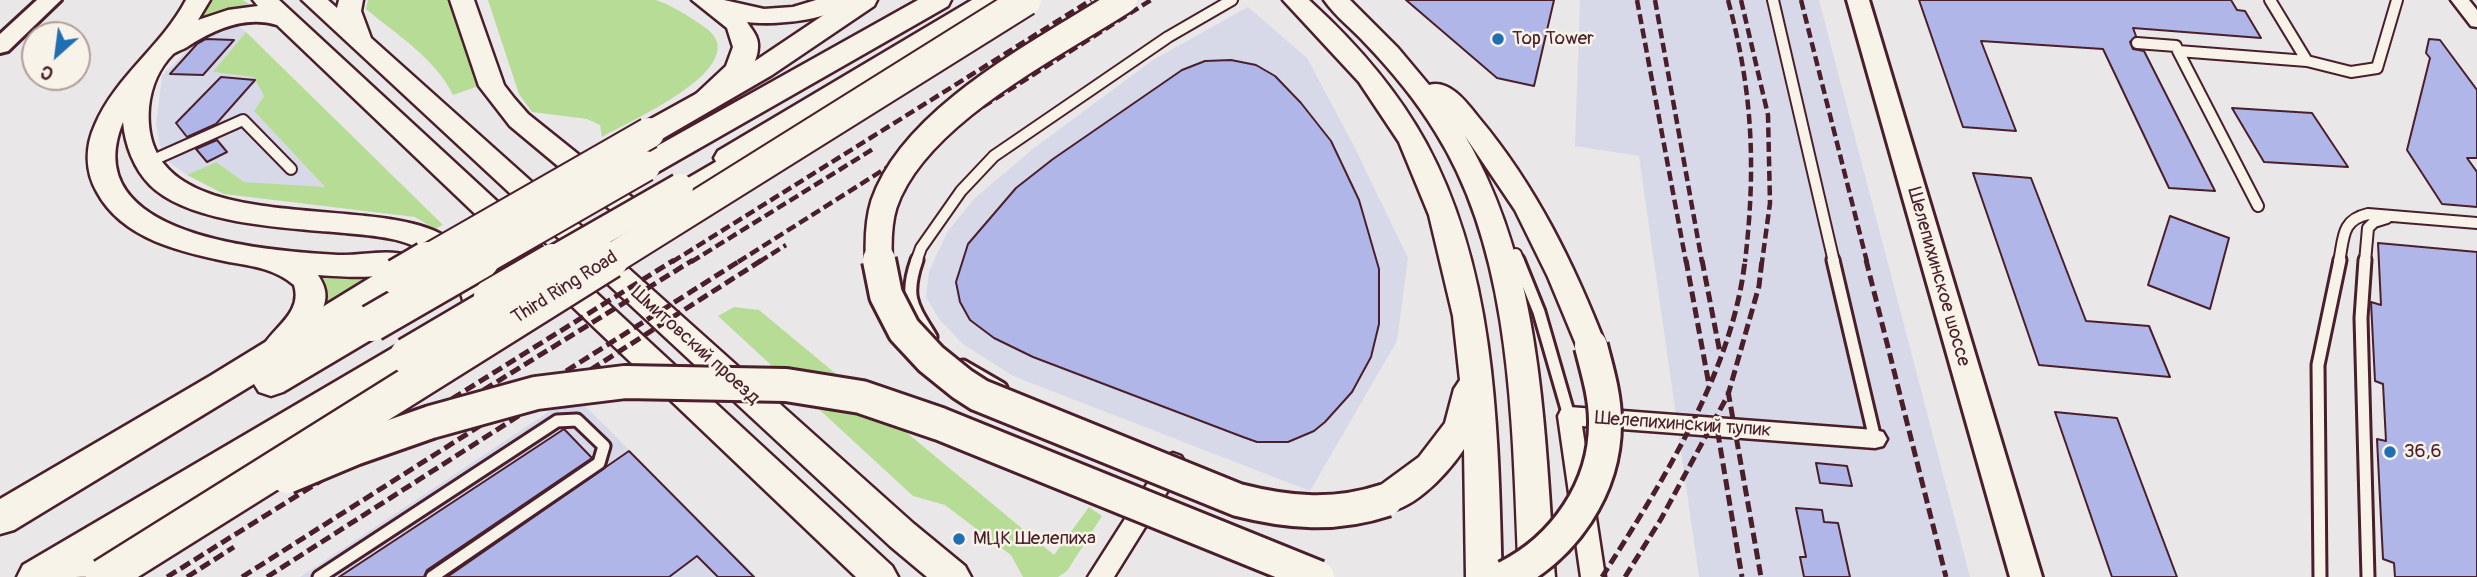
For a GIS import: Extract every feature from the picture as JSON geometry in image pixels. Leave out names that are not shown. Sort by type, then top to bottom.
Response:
[{"type":"main road","points":[[198,0],[192,12],[118,105],[101,153],[110,193],[133,217],[162,232],[191,242],[252,254],[398,270]]},
{"type":"main road","name":"Шмитовский проезд","points":[[265,0],[880,577]]},
{"type":"main road","name":"Шмитовский проезд","points":[[314,0],[902,535],[953,577]]},
{"type":"main road","points":[[351,0],[349,10],[359,40]]},
{"type":"main road","points":[[462,0],[492,86],[511,112],[634,214],[655,222],[686,213],[739,183],[1033,0]]},
{"type":"main road","points":[[705,0],[737,13],[772,18],[803,13],[837,0]]},
{"type":"main road","points":[[649,133],[720,88],[732,78],[744,61],[746,50],[743,33],[727,14],[705,0]]},
{"type":"main road","points":[[0,518],[223,386],[398,270],[467,237],[762,69],[864,0]]},
{"type":"main road","points":[[0,542],[372,323],[938,0]]},
{"type":"main road","points":[[683,190],[989,0]]},
{"type":"main road","points":[[13,577],[1009,0]]},
{"type":"main road","name":"Third Ring Road","points":[[104,577],[1026,0]]},
{"type":"main road","points":[[1124,0],[971,98],[930,132],[913,151],[896,177],[883,206],[877,229],[877,259],[882,288],[894,314],[931,361],[955,380],[1009,409],[1238,500],[1269,508],[1328,514],[1354,511],[1386,500],[1415,482],[1445,453],[1456,438],[1469,399],[1472,350]]},
{"type":"main road","points":[[1295,0],[1344,46],[1374,83],[1423,164],[1442,208],[1472,350],[1479,399],[1483,577]]},
{"type":"main road","points":[[1336,0],[1453,105],[1498,159],[1531,212],[1574,302],[1591,346],[1603,393],[1605,432],[1598,466],[1587,498],[1570,526],[1544,555],[1506,577]]},
{"type":"main road","points":[[83,577],[451,353],[470,336],[481,313],[475,291],[468,279],[446,253],[427,240],[390,228],[209,204],[166,184],[148,163],[137,133],[136,116],[140,84],[153,63],[191,33],[228,18],[262,14],[288,20]]},
{"type":"main road","points":[[1369,30],[1421,90],[1442,121],[1464,158],[1484,204],[1501,264],[1515,337],[1530,470],[1537,577]]},
{"type":"main road","points":[[223,386],[290,336],[304,319],[312,298],[311,288],[300,273],[282,263],[252,254]]},
{"type":"main road","points":[[37,577],[405,351]]},
{"type":"main road","points":[[114,577],[273,483],[354,449],[487,404],[536,393],[625,382],[775,384],[861,397],[940,424],[1318,577]]},
{"type":"street","points":[[0,46],[50,0]]},
{"type":"street","name":"Шелепихинское шоссе","points":[[1858,0],[1960,356],[2027,569]]},
{"type":"street","points":[[2460,0],[2477,22]]},
{"type":"street","name":"Шелепихинский тупик","points":[[1593,577],[1569,416],[1875,439]]},
{"type":"street","points":[[1100,577],[1169,459]]},
{"type":"lane","points":[[942,349],[926,331],[910,302],[912,274],[921,248],[961,191],[994,156],[1168,37],[1232,0]]},
{"type":"lane","points":[[1773,0],[1875,439]]},
{"type":"lane","points":[[2270,0],[2307,61]]},
{"type":"lane","points":[[2178,51],[2307,61],[2333,69],[2367,71],[2377,68],[2397,0]]},
{"type":"lane","points":[[2137,43],[2176,46],[2258,206]]},
{"type":"lane","points":[[148,163],[243,120],[291,169]]},
{"type":"lane","points":[[2320,577],[2317,388],[2319,357],[2347,224],[2360,216],[2477,223]]},
{"type":"lane","points":[[2368,577],[2361,304],[2368,228],[2374,222],[2393,216]]},
{"type":"lane","points":[[1516,254],[1539,312],[1569,416]]},
{"type":"lane","points":[[950,358],[1009,393]]},
{"type":"lane","points":[[319,577],[557,421],[577,420],[604,446],[599,463],[432,577]]},
{"type":"shaded area","points":[[1580,0],[1819,0],[1970,577],[1699,577],[1639,156],[1575,146]]},
{"type":"shaded area","points":[[1248,7],[1307,58],[1353,144],[1408,258],[1397,341],[1310,491],[1013,376],[963,344],[939,319],[926,297],[929,271],[948,231],[975,198],[1034,148],[1153,60]]},
{"type":"shaded area","points":[[235,23],[246,32],[214,72],[275,79],[254,111],[326,188],[243,182],[216,162],[187,175],[169,162],[160,146],[156,125],[162,76],[200,37]]},
{"type":"shaded area","points":[[574,395],[757,577],[300,577]]},
{"type":"green space","points":[[203,0],[243,0],[259,11],[200,22],[192,19]]},
{"type":"green space","points":[[368,0],[451,0],[481,85],[453,95],[426,58],[366,9]]},
{"type":"green space","points":[[488,0],[656,0],[680,11],[711,32],[717,42],[716,56],[707,70],[673,98],[602,137],[600,125],[587,119],[532,112],[519,94]]},
{"type":"green space","points":[[246,32],[443,225],[435,229],[415,217],[224,194],[187,175],[216,162],[244,182],[325,187],[254,111],[264,96],[254,77],[213,72]]},
{"type":"green space","points":[[321,273],[391,273],[309,325],[324,294]]},
{"type":"green space","points":[[734,307],[759,310],[1054,555],[1089,507],[1102,516],[1067,571],[1058,577],[1023,577],[1011,555],[945,505],[913,496],[718,316]]},
{"type":"building","name":"Top Tower","points":[[1406,0],[1554,0],[1534,86],[1497,78]]},
{"type":"building","points":[[1919,0],[2231,0],[2237,10],[2245,11],[2261,38],[2133,28],[2136,36],[2130,42],[2133,49],[2144,51],[2215,191],[2169,188],[2103,49],[1981,41],[2016,131],[1963,127]]},
{"type":"building","points":[[206,39],[234,40],[203,75],[170,74],[197,44]]},
{"type":"building","points":[[2429,39],[2440,40],[2477,90],[2477,158],[2467,158],[2477,172],[2477,207],[2442,204],[2407,150],[2430,58],[2426,53]]},
{"type":"building","points":[[1231,60],[1256,65],[1275,76],[1331,141],[1359,200],[1379,269],[1379,324],[1371,357],[1352,392],[1325,422],[1314,431],[1288,442],[1257,442],[1033,357],[994,338],[970,320],[960,302],[956,282],[968,244],[1016,188],[1053,159],[1182,70],[1205,61]]},
{"type":"building","points":[[221,77],[255,80],[216,124],[187,137],[176,123]]},
{"type":"building","points":[[2232,108],[2312,113],[2348,167],[2264,162]]},
{"type":"building","points":[[217,140],[227,152],[207,162],[196,149]]},
{"type":"building","points":[[1973,173],[2031,178],[2086,321],[2149,326],[2170,377],[2039,365]]},
{"type":"building","points":[[2170,216],[2229,238],[2210,309],[2148,285]]},
{"type":"building","points":[[2378,243],[2477,252],[2477,577],[2395,577],[2394,563],[2383,559],[2377,439],[2386,441],[2383,384],[2375,381],[2371,302],[2381,305]]},
{"type":"building","points":[[2055,412],[2117,418],[2177,577],[2112,577]]},
{"type":"building","points":[[564,429],[592,458],[427,570],[424,577],[339,577]]},
{"type":"building","points":[[629,451],[754,577],[718,577],[697,556],[669,577],[447,577]]},
{"type":"building","points":[[1816,463],[1847,466],[1852,486],[1820,483]]},
{"type":"building","points":[[1796,508],[1822,510],[1824,522],[1838,523],[1850,577],[1804,577],[1800,557],[1806,557]]},
{"type":"railway","points":[[672,262],[1091,0]]},
{"type":"railway","points":[[1083,16],[1109,0]]},
{"type":"railway","points":[[738,262],[1151,0]]},
{"type":"railway","points":[[1637,0],[1686,262]]},
{"type":"railway","points":[[1655,0],[1702,262]]},
{"type":"railway","points":[[1728,0],[1743,67],[1750,130],[1750,194],[1745,262]]},
{"type":"railway","points":[[1741,0],[1768,115],[1770,203],[1762,262]]},
{"type":"railway","points":[[1801,0],[1867,262]]},
{"type":"railway","points":[[691,262],[873,149]]},
{"type":"railway","points":[[759,262],[786,245]]},
{"type":"railway","points":[[167,577],[674,260]]},
{"type":"railway","points":[[429,424],[693,260]]},
{"type":"railway","points":[[242,577],[741,260]]},
{"type":"railway","points":[[267,577],[762,260]]},
{"type":"railway","points":[[1686,260],[1709,385]]},
{"type":"railway","points":[[1702,260],[1720,353]]},
{"type":"railway","points":[[1602,577],[1670,465],[1710,385],[1738,302],[1745,260]]},
{"type":"railway","points":[[1728,393],[1759,286],[1762,260]]},
{"type":"railway","points":[[1866,260],[1946,577]]},
{"type":"railway","points":[[1715,418],[1728,393]]},
{"type":"railway","points":[[1728,393],[1761,577]]},
{"type":"railway","points":[[1625,577],[1661,519],[1715,418]]},
{"type":"railway","points":[[1715,418],[1742,577]]},
{"type":"railway","points":[[187,577],[234,547]]},
{"type":"place","name":"Top Tower","points":[[1498,39]]},
{"type":"place","name":"36,6","points":[[2390,452]]},
{"type":"place","name":"МЦК Шелепиха","points":[[959,539]]}]
